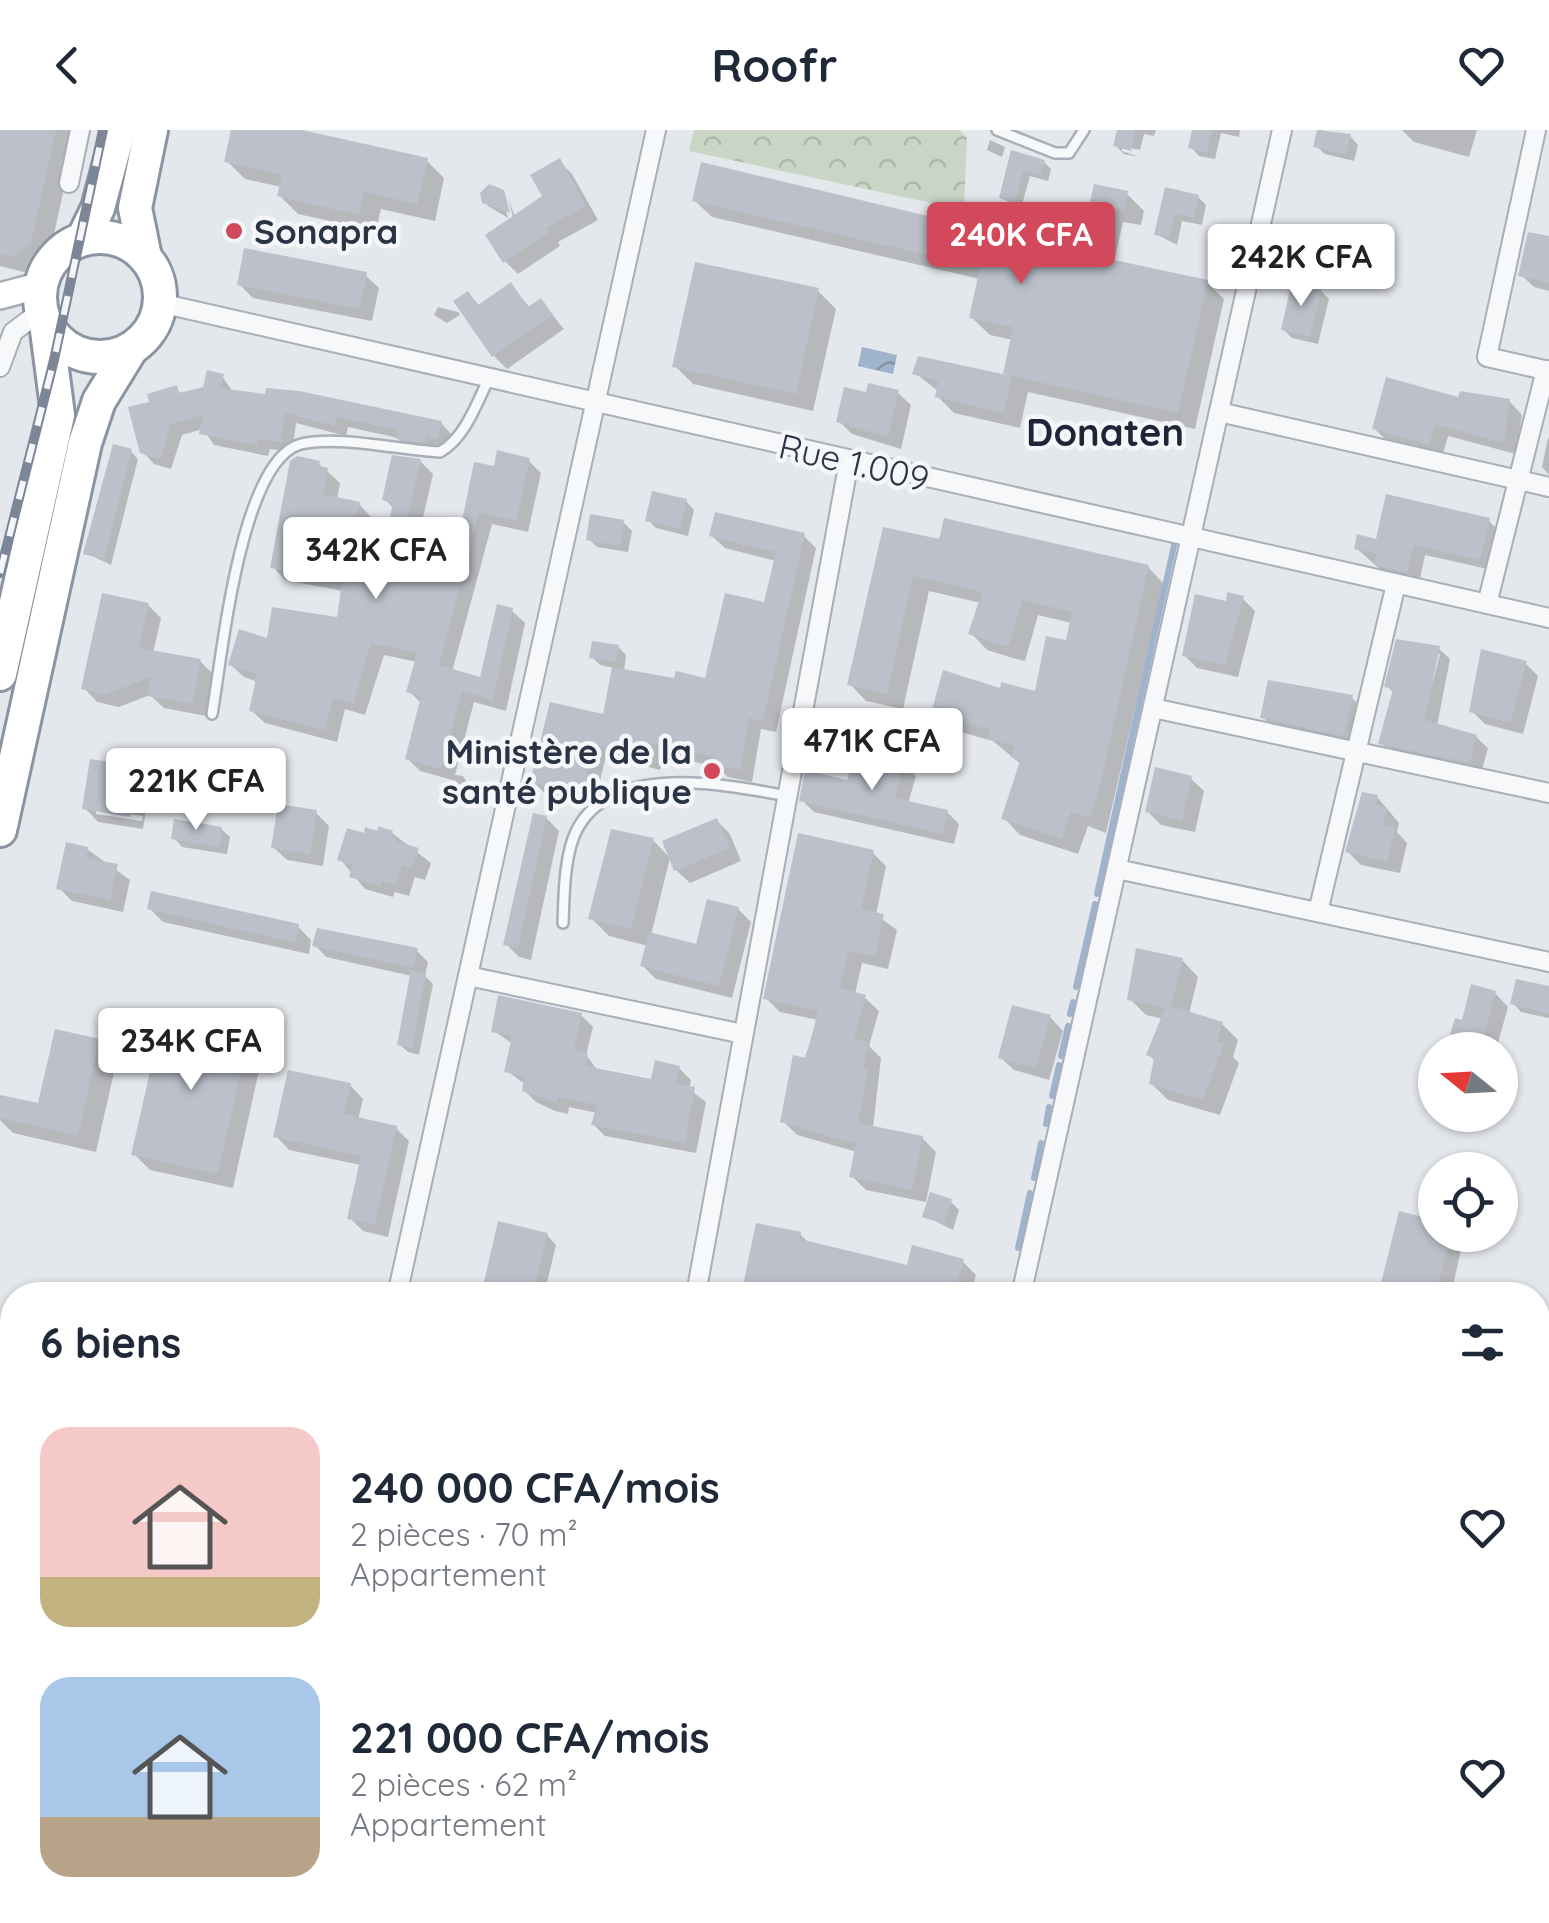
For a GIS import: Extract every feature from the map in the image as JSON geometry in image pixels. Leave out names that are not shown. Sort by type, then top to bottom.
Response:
[{"type":"highway","points":[[0,674],[58,415],[59,397],[43,306],[53,259],[82,239],[98,208],[118,130]]},
{"type":"highway","points":[[0,830],[86,442],[99,401],[131,349],[151,330],[160,303],[158,278],[145,256],[135,208],[151,130]]},
{"type":"highway","points":[[82,239],[116,238],[145,256]]},
{"type":"highway","points":[[43,306],[63,345],[86,356],[112,356],[131,349]]},
{"type":"street","points":[[69,182],[80,130]]},
{"type":"street","points":[[400,1282],[656,130]]},
{"type":"street","points":[[1024,1282],[1282,130]]},
{"type":"street","points":[[1488,604],[1516,479],[1548,371],[1487,358],[1536,130]]},
{"type":"street","points":[[0,296],[43,306]]},
{"type":"street","name":"Rue 1.009","points":[[160,303],[1549,618]]},
{"type":"street","points":[[0,366],[13,332],[43,306]]},
{"type":"street","points":[[1219,412],[1549,487]]},
{"type":"street","points":[[698,1282],[849,461]]},
{"type":"street","points":[[1318,912],[1396,584]]},
{"type":"street","points":[[1152,708],[1549,793]]},
{"type":"street","points":[[1116,869],[1549,962]]},
{"type":"street","points":[[468,976],[743,1034]]},
{"type":"lane","points":[[997,130],[1056,154],[1069,153],[1084,130]]},
{"type":"lane","points":[[212,714],[246,532],[262,483],[283,452],[303,444],[332,443],[440,452],[450,446],[464,426],[489,378]]},
{"type":"lane","points":[[563,923],[571,844],[579,828],[606,802],[665,780],[787,796]]},
{"type":"green space","points":[[694,130],[960,130],[967,138],[964,210],[689,151]]},
{"type":"water","points":[[862,347],[897,355],[893,374],[858,366]]},
{"type":"building","points":[[0,130],[56,130],[31,243],[12,257],[0,254]]},
{"type":"building","points":[[231,130],[302,130],[428,158],[417,204],[364,192],[359,215],[277,196],[282,175],[224,162]]},
{"type":"building","points":[[1117,130],[1135,130],[1131,151],[1113,146]]},
{"type":"building","points":[[1192,130],[1212,130],[1207,153],[1188,148]]},
{"type":"building","points":[[1317,130],[1351,134],[1346,155],[1313,147]]},
{"type":"building","points":[[1011,150],[1045,160],[1041,176],[1023,171],[1014,203],[999,198]]},
{"type":"building","points":[[560,158],[586,206],[546,228],[549,232],[503,263],[485,235],[542,196],[530,175]]},
{"type":"building","points":[[701,162],[1079,252],[1094,184],[1128,191],[1124,210],[1106,206],[1095,256],[1208,280],[1178,413],[1003,374],[1013,327],[969,318],[980,267],[692,201]]},
{"type":"building","points":[[489,184],[504,190],[510,213],[482,203],[480,193]]},
{"type":"building","points":[[1165,187],[1199,195],[1194,218],[1175,214],[1169,238],[1154,235]]},
{"type":"building","points":[[1528,232],[1549,236],[1549,283],[1518,276]]},
{"type":"building","points":[[244,248],[367,272],[360,309],[237,285]]},
{"type":"building","points":[[695,262],[819,288],[796,394],[672,367]]},
{"type":"building","points":[[1292,281],[1322,288],[1310,337],[1281,330]]},
{"type":"building","points":[[511,282],[528,307],[541,298],[553,315],[492,357],[453,301],[468,291],[478,305]]},
{"type":"building","points":[[918,356],[1012,376],[1004,413],[935,397],[938,381],[912,374]]},
{"type":"building","points":[[207,370],[224,374],[220,388],[265,394],[266,388],[299,391],[442,421],[438,439],[426,436],[425,443],[396,439],[398,430],[337,417],[335,426],[285,413],[281,442],[258,439],[257,445],[199,434],[203,415],[171,424],[160,459],[140,453],[128,407],[149,402],[147,394],[177,385],[179,393],[203,387]]},
{"type":"building","points":[[1386,377],[1458,397],[1460,391],[1510,399],[1504,443],[1435,424],[1429,445],[1372,429]]},
{"type":"building","points":[[868,383],[899,390],[888,437],[836,422],[844,387],[866,392]]},
{"type":"building","points":[[113,444],[132,449],[104,559],[83,554]]},
{"type":"building","points":[[497,450],[530,458],[516,521],[479,512],[439,665],[480,677],[497,604],[513,608],[493,700],[462,691],[441,769],[405,759],[421,696],[406,692],[417,653],[371,643],[353,704],[333,698],[325,730],[249,711],[257,674],[228,665],[239,629],[267,638],[272,607],[337,617],[342,582],[270,568],[290,461],[297,456],[320,461],[319,466],[328,468],[323,494],[360,502],[347,558],[380,564],[393,503],[382,500],[392,455],[421,459],[405,530],[458,541],[474,462],[494,466]]},
{"type":"building","points":[[652,491],[687,499],[680,529],[645,521]]},
{"type":"building","points":[[1386,494],[1490,518],[1480,560],[1414,545],[1407,573],[1374,565],[1377,554],[1354,549],[1357,534],[1376,539]]},
{"type":"building","points":[[715,512],[805,533],[763,721],[749,718],[740,770],[712,765],[714,757],[651,743],[648,758],[594,745],[582,795],[530,782],[550,702],[603,714],[612,667],[674,678],[676,671],[705,678],[725,593],[764,602],[776,552],[709,536]]},
{"type":"building","points":[[590,514],[624,520],[620,546],[586,540]]},
{"type":"building","points":[[944,518],[1149,565],[1090,818],[1071,812],[1062,839],[1001,819],[1020,761],[1011,757],[1015,746],[988,739],[990,730],[931,713],[943,670],[1000,688],[1001,682],[1035,691],[1046,636],[1066,640],[1072,612],[1022,600],[1009,646],[994,643],[968,634],[982,592],[913,576],[887,694],[847,685],[883,527],[939,539]]},
{"type":"building","points":[[1227,592],[1244,596],[1225,665],[1182,656],[1195,594],[1226,601]]},
{"type":"building","points":[[102,593],[149,603],[139,648],[201,659],[193,704],[148,696],[151,677],[104,695],[81,689]]},
{"type":"building","points":[[1396,639],[1440,646],[1425,720],[1477,735],[1470,763],[1378,744],[1393,689],[1384,687]]},
{"type":"building","points":[[592,641],[619,645],[616,662],[589,658]]},
{"type":"building","points":[[1481,649],[1527,661],[1510,723],[1469,712]]},
{"type":"building","points":[[1268,680],[1353,695],[1344,736],[1260,718]]},
{"type":"building","points":[[833,716],[850,721],[844,742],[827,738]]},
{"type":"building","points":[[856,749],[905,761],[895,798],[948,810],[943,834],[799,801],[805,770],[847,780]]},
{"type":"building","points":[[90,759],[138,766],[130,817],[82,809]]},
{"type":"building","points":[[1155,767],[1192,776],[1182,821],[1145,812]]},
{"type":"building","points":[[1362,792],[1378,795],[1376,805],[1387,808],[1383,824],[1395,827],[1387,862],[1345,852]]},
{"type":"building","points":[[278,804],[317,810],[310,854],[271,848]]},
{"type":"building","points":[[533,813],[547,816],[518,948],[503,945]]},
{"type":"building","points":[[717,818],[730,848],[674,871],[662,841]]},
{"type":"building","points":[[174,819],[222,827],[219,847],[171,839]]},
{"type":"building","points":[[378,826],[393,831],[391,836],[398,842],[419,848],[412,868],[402,865],[396,885],[382,881],[380,886],[349,877],[353,865],[337,860],[347,828],[364,833],[365,827],[377,831]]},
{"type":"building","points":[[611,829],[654,838],[631,929],[588,919]]},
{"type":"building","points":[[798,833],[874,850],[861,909],[884,914],[875,956],[848,951],[840,988],[866,995],[854,1039],[868,1042],[863,1069],[868,1070],[858,1123],[923,1136],[912,1190],[849,1177],[856,1144],[780,1122],[793,1055],[806,1058],[818,1011],[763,999]]},
{"type":"building","points":[[66,842],[88,847],[86,858],[118,864],[110,900],[56,889]]},
{"type":"building","points":[[151,891],[299,924],[296,943],[147,909]]},
{"type":"building","points":[[707,899],[739,907],[719,986],[640,966],[649,932],[696,944]]},
{"type":"building","points":[[317,928],[418,948],[413,968],[312,946]]},
{"type":"building","points":[[1136,948],[1183,958],[1171,1006],[1223,1022],[1217,1042],[1224,1044],[1203,1100],[1149,1084],[1154,1058],[1146,1055],[1165,1008],[1127,1000]]},
{"type":"building","points":[[411,970],[426,973],[412,1048],[397,1045]]},
{"type":"building","points":[[1516,979],[1549,986],[1549,1014],[1510,1004]]},
{"type":"building","points":[[1471,984],[1496,991],[1485,1032],[1451,1032],[1455,1018],[1462,1020]]},
{"type":"building","points":[[498,995],[582,1013],[574,1050],[588,1053],[585,1066],[651,1079],[655,1060],[680,1066],[676,1084],[695,1087],[685,1143],[591,1125],[597,1105],[558,1097],[556,1103],[522,1091],[524,1076],[504,1072],[512,1036],[491,1032]]},
{"type":"building","points":[[1012,1005],[1051,1015],[1036,1068],[998,1058]]},
{"type":"building","points":[[164,1011],[250,1030],[218,1174],[131,1155]]},
{"type":"building","points":[[55,1029],[100,1039],[78,1136],[0,1118],[0,1095],[38,1103]]},
{"type":"building","points":[[288,1070],[351,1083],[344,1114],[397,1126],[375,1225],[347,1219],[361,1156],[273,1137]]},
{"type":"building","points":[[930,1192],[952,1199],[944,1224],[922,1217]]},
{"type":"building","points":[[1399,1211],[1418,1216],[1418,1252],[1446,1252],[1439,1282],[1381,1282]]},
{"type":"building","points":[[498,1221],[548,1233],[536,1282],[484,1282]]},
{"type":"building","points":[[756,1223],[801,1232],[800,1239],[907,1265],[912,1245],[964,1259],[958,1282],[744,1282]]},
{"type":"waterway","points":[[1097,894],[1174,546]]},
{"type":"waterway","points":[[1076,987],[1095,904]]},
{"type":"waterway","points":[[1070,1014],[1073,1002]]},
{"type":"waterway","points":[[1061,1056],[1068,1026]]},
{"type":"waterway","points":[[1052,1096],[1059,1065]]},
{"type":"waterway","points":[[1046,1124],[1049,1107]]},
{"type":"waterway","points":[[1034,1178],[1041,1143]]},
{"type":"waterway","points":[[1018,1248],[1030,1193]]},
{"type":"railway","points":[[0,573],[54,360],[103,130]]},
{"type":"place","name":"Sonapra","points":[[234,231]]},
{"type":"place","name":"Ministère de la santé publique","points":[[712,771]]},
{"type":"district","name":"Donaten","points":[[1105,432]]}]
